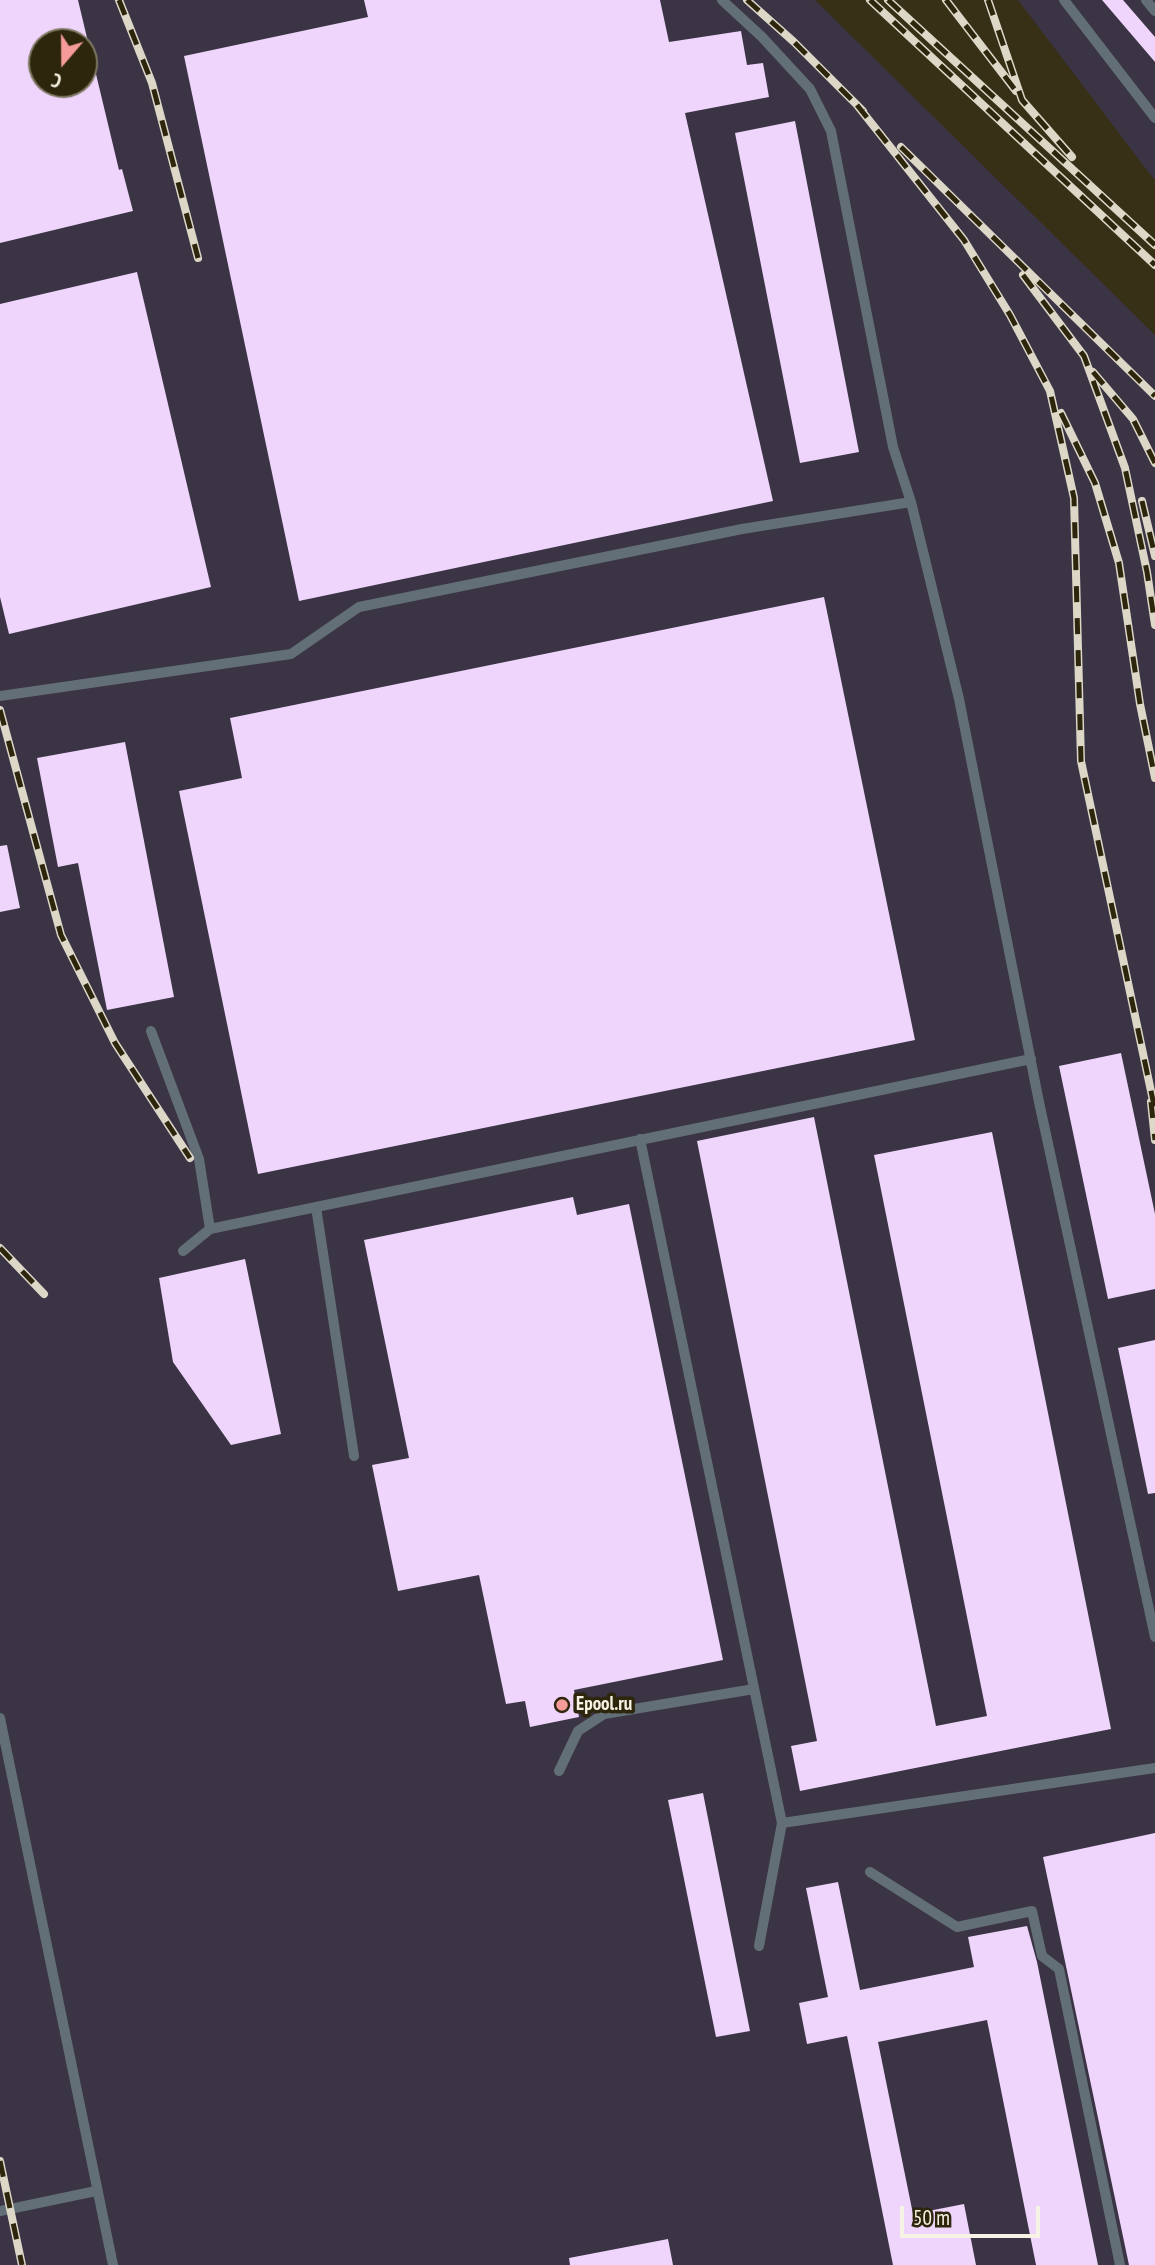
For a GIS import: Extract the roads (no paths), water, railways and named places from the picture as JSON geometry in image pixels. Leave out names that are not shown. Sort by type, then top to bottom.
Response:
[{"type":"lane","points":[[722,0],[762,37],[810,89],[831,131],[894,447],[911,502],[959,698],[1031,1059],[1155,1637]]},
{"type":"lane","points":[[1064,0],[1155,118]]},
{"type":"lane","points":[[1146,0],[1155,11]]},
{"type":"lane","points":[[0,696],[291,654],[359,607],[742,529],[911,502]]},
{"type":"lane","points":[[151,1031],[199,1159],[210,1229]]},
{"type":"lane","points":[[183,1251],[210,1229],[1031,1059]]},
{"type":"lane","points":[[639,1139],[782,1823],[759,1946]]},
{"type":"lane","points":[[316,1207],[354,1456]]},
{"type":"lane","points":[[559,1771],[578,1731],[604,1714],[754,1689]]},
{"type":"lane","points":[[0,1718],[113,2265]]},
{"type":"lane","points":[[782,1823],[1155,1768]]},
{"type":"lane","points":[[870,1872],[957,1927],[1032,1911],[1042,1956],[1059,1969],[1121,2265]]},
{"type":"lane","points":[[0,2211],[96,2191]]},
{"type":"railway","points":[[119,0],[152,83],[198,258]]},
{"type":"railway","points":[[747,0],[794,42],[863,111]]},
{"type":"railway","points":[[870,0],[1155,265]]},
{"type":"railway","points":[[888,0],[1155,245]]},
{"type":"railway","points":[[946,0],[1016,91]]},
{"type":"railway","points":[[988,0],[1022,100],[1072,157]]},
{"type":"railway","points":[[857,105],[964,240],[1010,315],[1050,391],[1074,498],[1081,761],[1155,1110]]},
{"type":"railway","points":[[901,147],[1155,396]]},
{"type":"railway","points":[[1023,275],[1084,356],[1125,468],[1155,625]]},
{"type":"railway","points":[[1093,372],[1133,419],[1155,463]]},
{"type":"railway","points":[[1061,413],[1095,483],[1119,563],[1140,704],[1155,778]]},
{"type":"railway","points":[[1142,501],[1155,556]]},
{"type":"railway","points":[[0,710],[61,935],[115,1043],[190,1158]]},
{"type":"railway","points":[[1151,1102],[1155,1140]]},
{"type":"railway","points":[[0,1248],[44,1294]]},
{"type":"railway","points":[[0,2161],[22,2265]]},
{"type":"place","name":"Epool.ru","points":[[562,1705]]}]
